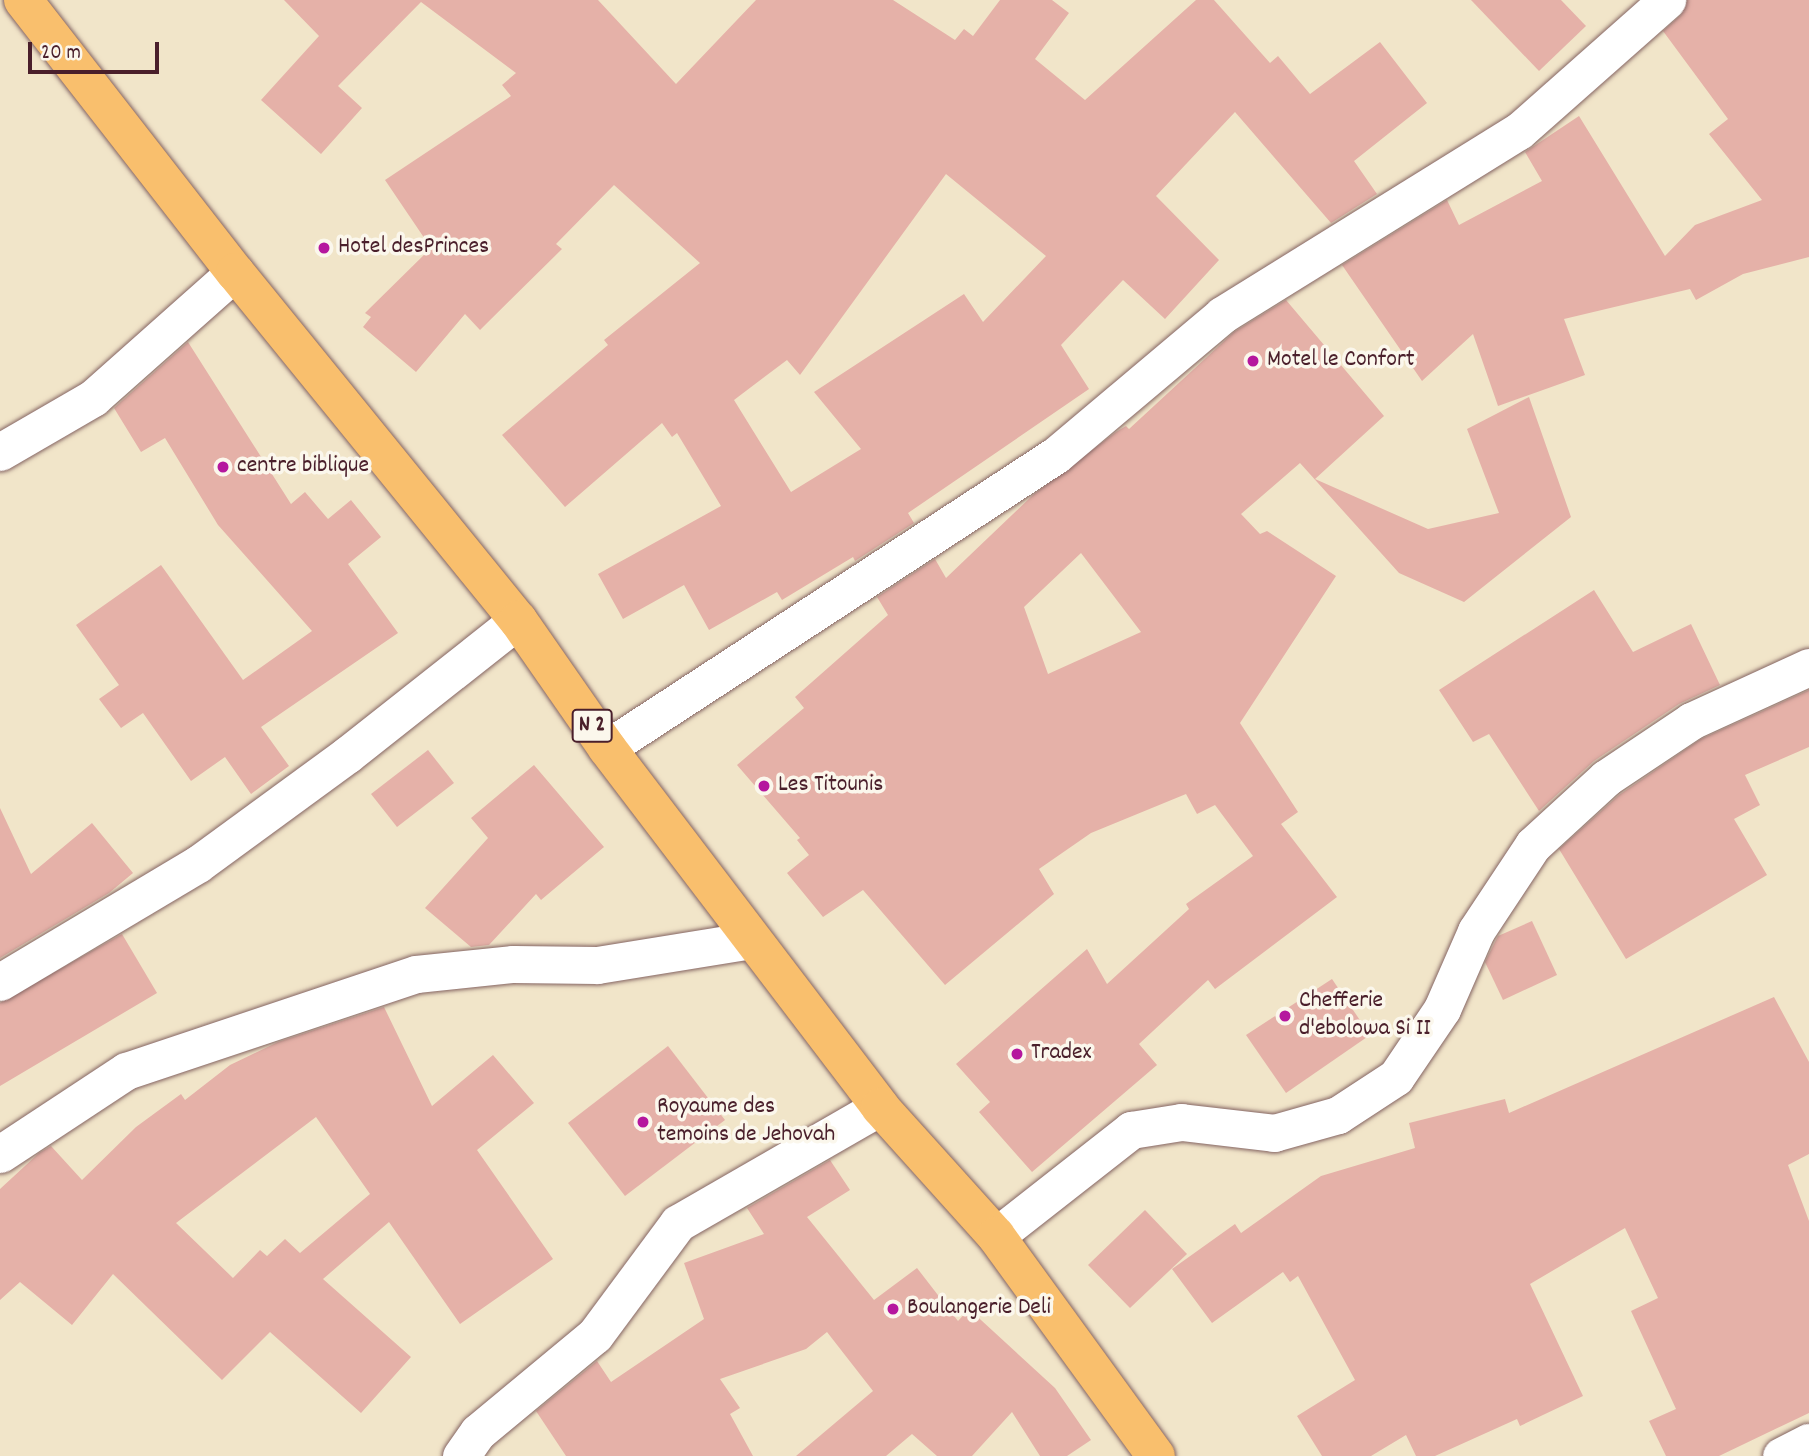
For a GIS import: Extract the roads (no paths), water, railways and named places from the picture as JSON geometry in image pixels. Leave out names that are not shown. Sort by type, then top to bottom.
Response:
[{"type":"highway","name":"N 2","points":[[23,0],[234,272],[518,620],[607,747],[752,940],[880,1107],[996,1236],[1156,1456]]},
{"type":"street","points":[[607,747],[1056,455],[1222,315],[1519,131],[1667,0]]},
{"type":"street","points":[[0,452],[93,398],[234,272]]},
{"type":"street","points":[[0,982],[198,864],[347,755],[518,620]]},
{"type":"street","points":[[996,1236],[1131,1130],[1181,1122],[1274,1133],[1338,1115],[1396,1077],[1442,1009],[1476,931],[1533,845],[1606,778],[1691,721],[1809,667]]},
{"type":"street","points":[[0,1154],[127,1071],[415,974],[513,964],[597,965],[752,940]]},
{"type":"street","points":[[461,1456],[478,1432],[595,1335],[678,1223],[880,1107]]},
{"type":"street","points":[[1781,1456],[1809,1442]]},
{"type":"place","name":"Hotel desPrinces","points":[[324,248]]},
{"type":"place","name":"Motel le Confort","points":[[1253,361]]},
{"type":"place","name":"centre biblique","points":[[223,467]]},
{"type":"place","name":"Les Titounis","points":[[764,786]]},
{"type":"place","name":"Chefferie d'ebolowa Si II","points":[[1285,1016]]},
{"type":"place","name":"Tradex","points":[[1017,1054]]},
{"type":"place","name":"Royaume des temoins de Jehovah","points":[[643,1122]]},
{"type":"place","name":"Boulangerie Deli","points":[[893,1309]]}]
